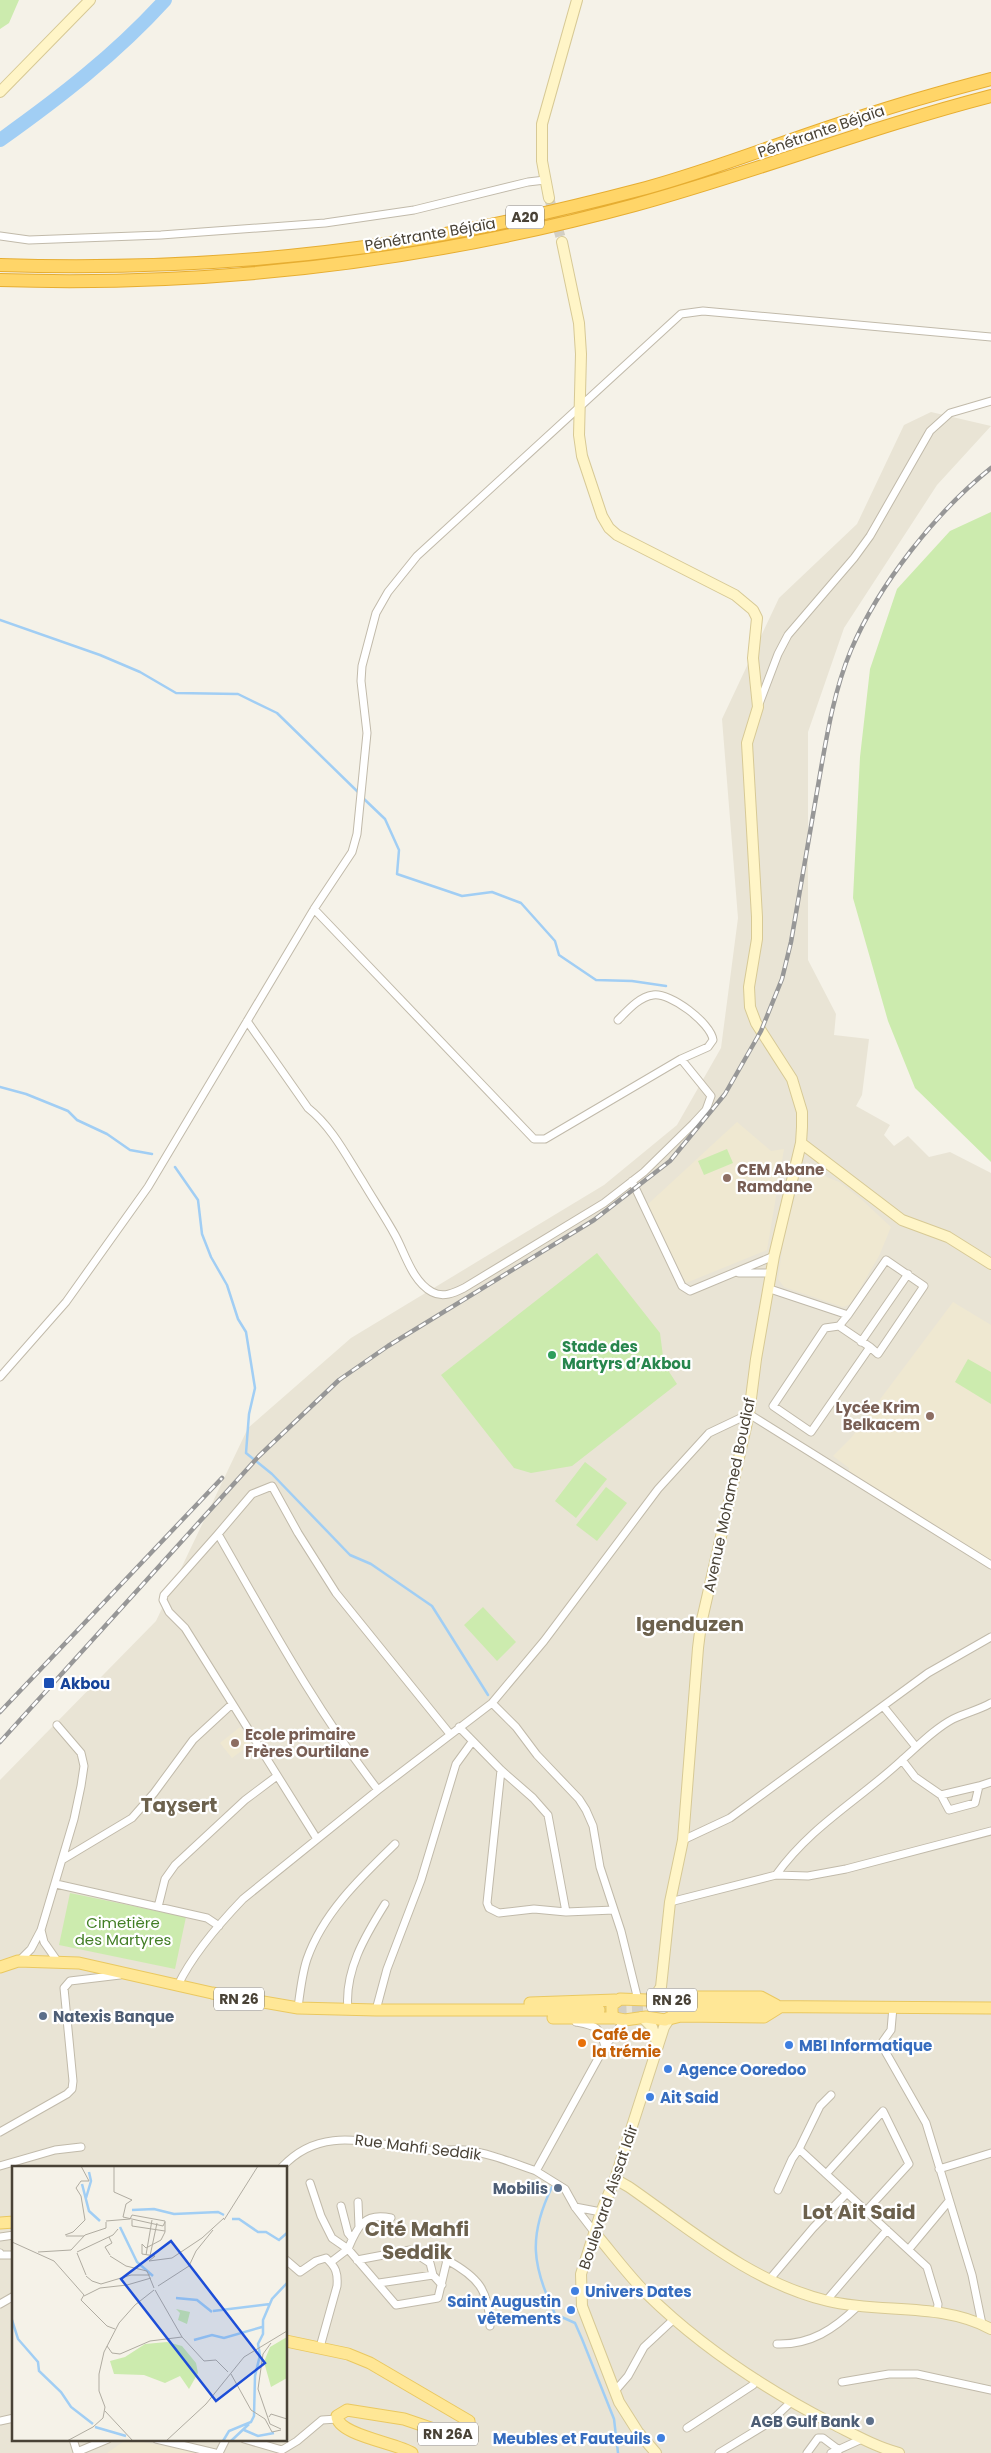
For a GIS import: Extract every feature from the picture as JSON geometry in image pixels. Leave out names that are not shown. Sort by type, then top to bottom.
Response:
[{"type":"highway","name":"Pénétrante Béjaïa","points":[[0,265],[43,266],[176,262],[289,255],[392,243],[511,220],[647,187],[854,118],[991,79]]},
{"type":"highway","name":"Pénétrante Béjaïa","points":[[0,280],[46,282],[176,279],[258,273],[374,260],[440,250],[574,220],[688,190],[991,96]]},
{"type":"main road","name":"RN 26","points":[[0,1967],[18,1961],[79,1964],[266,2004],[298,2008],[348,2010],[599,2010]]},
{"type":"main road","name":"RN 26","points":[[482,2010],[501,2004],[615,2000],[625,1998],[638,2000],[653,1999],[664,1992],[761,1997],[780,2006]]},
{"type":"main road","name":"RN 26","points":[[664,1992],[673,2000],[676,2008],[673,2016],[669,2019]]},
{"type":"main road","points":[[615,2000],[612,2005],[612,2014],[620,2019]]},
{"type":"main road","name":"RN 26","points":[[689,2006],[991,2008]]},
{"type":"main road","name":"RN 26","points":[[482,2010],[501,2017],[620,2019],[642,2017],[660,2020],[682,2016],[764,2017],[780,2006]]},
{"type":"main road","name":"RN 26A","points":[[288,2341],[348,2354],[370,2363],[420,2394],[462,2415],[469,2421],[471,2428],[468,2435],[460,2438],[404,2419],[352,2410],[343,2411],[337,2420],[348,2431],[410,2452]]},
{"type":"street","points":[[0,92],[90,0]]},
{"type":"street","points":[[549,198],[542,161],[542,124],[577,0]]},
{"type":"street","points":[[0,236],[30,240],[161,235],[325,223],[414,210],[528,182],[545,180]]},
{"type":"street","points":[[562,242],[580,323],[582,354],[579,435],[582,456],[597,502],[609,528],[617,535],[735,595],[753,610],[757,624],[753,658],[758,707]]},
{"type":"street","points":[[0,1377],[66,1302],[148,1187],[314,909],[352,852],[357,834],[367,732],[361,671],[376,613],[381,602],[417,556],[452,522],[515,469],[674,317],[685,312],[703,311],[991,337]]},
{"type":"street","points":[[758,707],[778,654],[788,635],[854,558],[870,536],[930,431],[950,413],[991,401]]},
{"type":"street","name":"Avenue Mohamed Boudiaf","points":[[664,1992],[670,1902],[683,1840],[698,1648],[718,1543],[749,1414],[756,1359],[770,1289],[774,1256],[801,1143],[802,1112],[799,1097],[785,1065],[756,1023],[749,996],[757,939],[757,917],[747,743],[758,707]]},
{"type":"street","points":[[314,909],[534,1139],[545,1139],[681,1059],[708,1047],[713,1040],[709,1030],[675,1000],[659,995],[646,997],[618,1020]]},
{"type":"street","points":[[247,1021],[308,1108],[318,1116],[341,1147],[394,1234],[416,1276],[433,1293],[454,1294],[604,1203],[632,1181],[693,1124],[710,1104],[710,1094],[681,1059]]},
{"type":"street","points":[[801,1143],[902,1220],[948,1237],[991,1264]]},
{"type":"street","points":[[632,1181],[682,1286],[690,1291],[774,1256]]},
{"type":"street","points":[[839,1326],[870,1348],[878,1354],[924,1286],[886,1260],[839,1326],[825,1328],[773,1406],[812,1432],[870,1348]]},
{"type":"street","points":[[736,1273],[772,1273]]},
{"type":"street","points":[[861,1342],[908,1274]]},
{"type":"street","points":[[770,1289],[848,1315]]},
{"type":"street","points":[[178,1985],[219,1926],[243,1899],[378,1790],[492,1703],[544,1641],[658,1489],[709,1433],[749,1414],[991,1565]]},
{"type":"street","points":[[317,1839],[185,1628],[169,1612],[163,1600],[164,1595],[252,1494],[272,1486],[298,1533],[336,1593],[450,1734]]},
{"type":"street","points":[[218,1534],[337,1734],[378,1790]]},
{"type":"street","points":[[683,1840],[730,1818],[882,1706],[928,1674],[991,1636]]},
{"type":"street","points":[[492,1703],[516,1727],[536,1755],[579,1798],[586,1810],[593,1826],[600,1867],[614,1910],[638,2000]]},
{"type":"street","points":[[62,1860],[132,1818],[154,1793],[193,1740],[232,1704]]},
{"type":"street","points":[[882,1706],[916,1747]]},
{"type":"street","points":[[776,1875],[793,1852],[838,1810],[916,1747],[952,1720],[989,1706]]},
{"type":"street","points":[[18,1961],[31,1948],[41,1930],[74,1819],[84,1766],[80,1753],[57,1725]]},
{"type":"street","points":[[459,1727],[501,1770],[533,1798],[548,1815],[566,1912]]},
{"type":"street","points":[[376,2010],[387,1969],[421,1880],[456,1764],[472,1742]]},
{"type":"street","points":[[902,1760],[916,1778],[941,1795],[949,1810],[975,1802],[979,1786]]},
{"type":"street","points":[[501,1770],[487,1903],[489,1908],[499,1913],[534,1909],[566,1912],[614,1910]]},
{"type":"street","points":[[158,1907],[165,1879],[175,1865],[245,1800],[277,1776]]},
{"type":"street","points":[[941,1795],[991,1782]]},
{"type":"street","points":[[670,1902],[776,1875],[808,1876],[846,1869],[991,1832]]},
{"type":"street","points":[[298,2008],[308,1956],[329,1917],[368,1871],[395,1844]]},
{"type":"street","points":[[56,1884],[207,1918],[219,1926]]},
{"type":"street","points":[[348,2010],[351,1970],[370,1929],[385,1904]]},
{"type":"street","points":[[41,1930],[44,1942],[58,1962]]},
{"type":"street","points":[[0,2132],[67,2094],[72,2089],[73,2081],[64,1988],[66,1984],[126,1974]]},
{"type":"street","points":[[615,2000],[633,1986]]},
{"type":"street","points":[[893,2007],[891,2030],[881,2044],[926,2123],[986,2326]]},
{"type":"street","points":[[548,2017],[596,2027],[601,2033],[605,2046]]},
{"type":"street","points":[[642,2017],[652,2027],[658,2046]]},
{"type":"street","points":[[536,2171],[620,2019]]},
{"type":"street","name":"Boulevard Aissat Idir","points":[[656,2453],[638,2432],[615,2391],[582,2306],[581,2274],[601,2212],[615,2179],[658,2046],[669,2019]]},
{"type":"street","points":[[778,2190],[792,2158],[799,2149],[820,2106],[831,2096]]},
{"type":"street","points":[[826,2174],[883,2111],[910,2164],[866,2211]]},
{"type":"street","name":"Rue Mahfi Seddik","points":[[283,2166],[294,2154],[313,2144],[340,2139],[360,2139],[425,2150],[466,2150],[496,2157],[536,2171],[565,2189],[574,2207],[594,2233]]},
{"type":"street","points":[[0,2166],[55,2150],[81,2147]]},
{"type":"street","points":[[799,2149],[927,2267],[938,2304],[937,2312]]},
{"type":"street","points":[[939,2169],[991,2153]]},
{"type":"street","points":[[615,2179],[629,2186],[738,2264],[769,2280],[826,2301],[857,2307],[937,2312],[986,2326]]},
{"type":"street","points":[[310,2183],[321,2216],[332,2238],[348,2249],[396,2305],[438,2298],[447,2260]]},
{"type":"street","points":[[769,2280],[813,2228],[846,2193]]},
{"type":"street","points":[[909,2249],[949,2201]]},
{"type":"street","points":[[358,2202],[359,2227]]},
{"type":"street","points":[[341,2206],[348,2233],[352,2238]]},
{"type":"street","points":[[378,2215],[379,2206]]},
{"type":"street","points":[[574,2207],[601,2212]]},
{"type":"street","points":[[331,2262],[348,2249],[352,2238],[363,2221],[378,2215],[391,2218]]},
{"type":"street","points":[[826,2301],[887,2230]]},
{"type":"street","points":[[594,2233],[646,2293],[674,2319],[792,2402],[862,2439],[893,2452]]},
{"type":"street","points":[[432,2249],[461,2268],[479,2283],[485,2294],[490,2326]]},
{"type":"street","points":[[357,2260],[410,2250],[430,2263],[433,2275],[442,2285]]},
{"type":"street","points":[[0,2253],[1,2255],[12,2254]]},
{"type":"street","points":[[288,2262],[300,2272],[326,2258],[335,2266],[338,2276],[320,2347]]},
{"type":"street","points":[[379,2283],[433,2275]]},
{"type":"street","points":[[0,2304],[12,2297]]},
{"type":"street","points":[[777,2344],[790,2344],[825,2333],[835,2327],[857,2307]]},
{"type":"street","points":[[615,2391],[628,2376],[644,2347],[674,2319]]},
{"type":"street","points":[[842,2382],[890,2374],[917,2374],[991,2390]]},
{"type":"street","points":[[687,2428],[753,2384],[757,2379]]},
{"type":"street","points":[[719,2453],[770,2422],[792,2402]]},
{"type":"street","points":[[247,2440],[282,2450],[297,2441],[322,2420],[337,2420]]},
{"type":"street","points":[[807,2453],[818,2438],[823,2438],[839,2450]]},
{"type":"street","points":[[831,2453],[862,2439]]},
{"type":"street","points":[[73,2440],[77,2452],[106,2440]]},
{"type":"street","points":[[160,2440],[217,2453],[225,2440]]},
{"type":"shaded area","points":[[931,412],[991,426],[937,485],[844,628],[808,732],[808,960],[836,1014],[834,1035],[869,1039],[862,1095],[856,1106],[890,1125],[884,1135],[894,1146],[908,1136],[929,1157],[950,1152],[991,1173],[991,2453],[0,2453],[0,1780],[156,1621],[248,1428],[351,1338],[604,1185],[677,1125],[721,1048],[738,918],[722,719],[779,598],[857,524],[904,425]]},
{"type":"shaded area","name":"CEM Abane Ramdane","points":[[737,1122],[771,1151],[784,1149],[767,1250],[686,1283],[647,1205]]},
{"type":"shaded area","points":[[806,1162],[827,1177],[839,1182],[861,1199],[891,1227],[879,1256],[851,1304],[843,1307],[784,1287],[778,1279],[785,1231]]},
{"type":"shaded area","name":"Lycée Krim Belkacem","points":[[953,1302],[991,1325],[991,1562],[849,1473],[849,1468],[833,1456],[851,1438]]},
{"type":"shaded area","name":"Ecole primaire Frères Ourtilane","points":[[240,1727],[251,1744],[232,1758],[220,1743]]},
{"type":"shaded area","points":[[134,2440],[197,2453],[107,2453],[123,2442]]},
{"type":"green space","points":[[0,0],[19,0],[9,23],[0,29]]},
{"type":"green space","points":[[991,512],[991,1162],[915,1088],[888,1021],[853,898],[860,757],[870,669],[897,589],[950,531]]},
{"type":"green space","points":[[727,1149],[733,1163],[704,1175],[698,1161]]},
{"type":"green space","points":[[597,1253],[660,1333],[664,1364],[677,1384],[572,1466],[531,1473],[514,1468],[441,1375]]},
{"type":"green space","points":[[968,1359],[991,1372],[991,1404],[955,1382]]},
{"type":"green space","points":[[585,1462],[607,1479],[576,1518],[555,1501]]},
{"type":"green space","points":[[606,1487],[627,1503],[597,1541],[576,1525]]},
{"type":"green space","points":[[483,1607],[516,1642],[497,1661],[464,1625]]},
{"type":"green space","name":"Cimetière des Martyres","points":[[70,1893],[186,1917],[175,1969],[59,1945]]},
{"type":"waterway","points":[[0,140],[86,75],[127,39],[165,0]]},
{"type":"waterway","points":[[0,620],[100,655],[140,672],[176,693],[238,694],[277,713],[360,794]]},
{"type":"waterway","points":[[363,798],[385,819],[399,850],[397,874],[462,896],[492,892],[521,903],[555,941],[559,955],[596,980],[632,981],[666,986]]},
{"type":"waterway","points":[[0,1087],[26,1094],[68,1111],[77,1120],[107,1134],[130,1150],[152,1154]]},
{"type":"waterway","points":[[175,1167],[198,1200],[202,1234],[211,1257],[227,1285],[238,1319],[246,1332],[255,1388],[249,1414],[246,1453],[272,1474],[350,1555],[371,1564],[432,1606],[488,1695]]},
{"type":"waterway","points":[[552,2187],[544,2205],[536,2236],[536,2251],[541,2281],[555,2314],[575,2323],[614,2419],[618,2453]]},
{"type":"tunnel","points":[[549,198],[562,242]]},
{"type":"tunnel","points":[[599,2010],[689,2006]]},
{"type":"railway","points":[[0,1742],[259,1456],[339,1380],[388,1346],[594,1220],[670,1161],[725,1094],[761,1031],[782,979],[791,942],[831,717],[839,683],[851,650],[877,600],[911,551],[950,506],[991,468]]},
{"type":"railway","points":[[0,1712],[222,1478]]},
{"type":"place","name":"CEM Abane Ramdane","points":[[727,1178]]},
{"type":"place","name":"Stade des Martyrs d’Akbou","points":[[552,1355]]},
{"type":"place","name":"Lycée Krim Belkacem","points":[[930,1416]]},
{"type":"place","name":"Akbou","points":[[49,1683]]},
{"type":"place","name":"Ecole primaire Frères Ourtilane","points":[[235,1743]]},
{"type":"place","name":"Natexis Banque","points":[[43,2016]]},
{"type":"place","name":"Café de la trémie","points":[[582,2043]]},
{"type":"place","name":"MBI Informatique","points":[[789,2045]]},
{"type":"place","name":"Agence Ooredoo","points":[[668,2069]]},
{"type":"place","name":"Ait Said","points":[[650,2097]]},
{"type":"place","name":"Mobilis","points":[[558,2188]]},
{"type":"place","name":"Univers Dates","points":[[575,2291]]},
{"type":"place","name":"Saint Augustin vêtements","points":[[571,2310]]},
{"type":"place","name":"AGB Gulf Bank","points":[[870,2421]]},
{"type":"place","name":"Meubles et Fauteuils","points":[[661,2438]]},
{"type":"district","name":"Igenduzen","points":[[690,1624]]},
{"type":"district","name":"Taɣsert","points":[[179,1805]]},
{"type":"district","name":"Lot Ait Said","points":[[859,2212]]},
{"type":"district","name":"Cité Mahfi Seddik","points":[[417,2240]]}]
